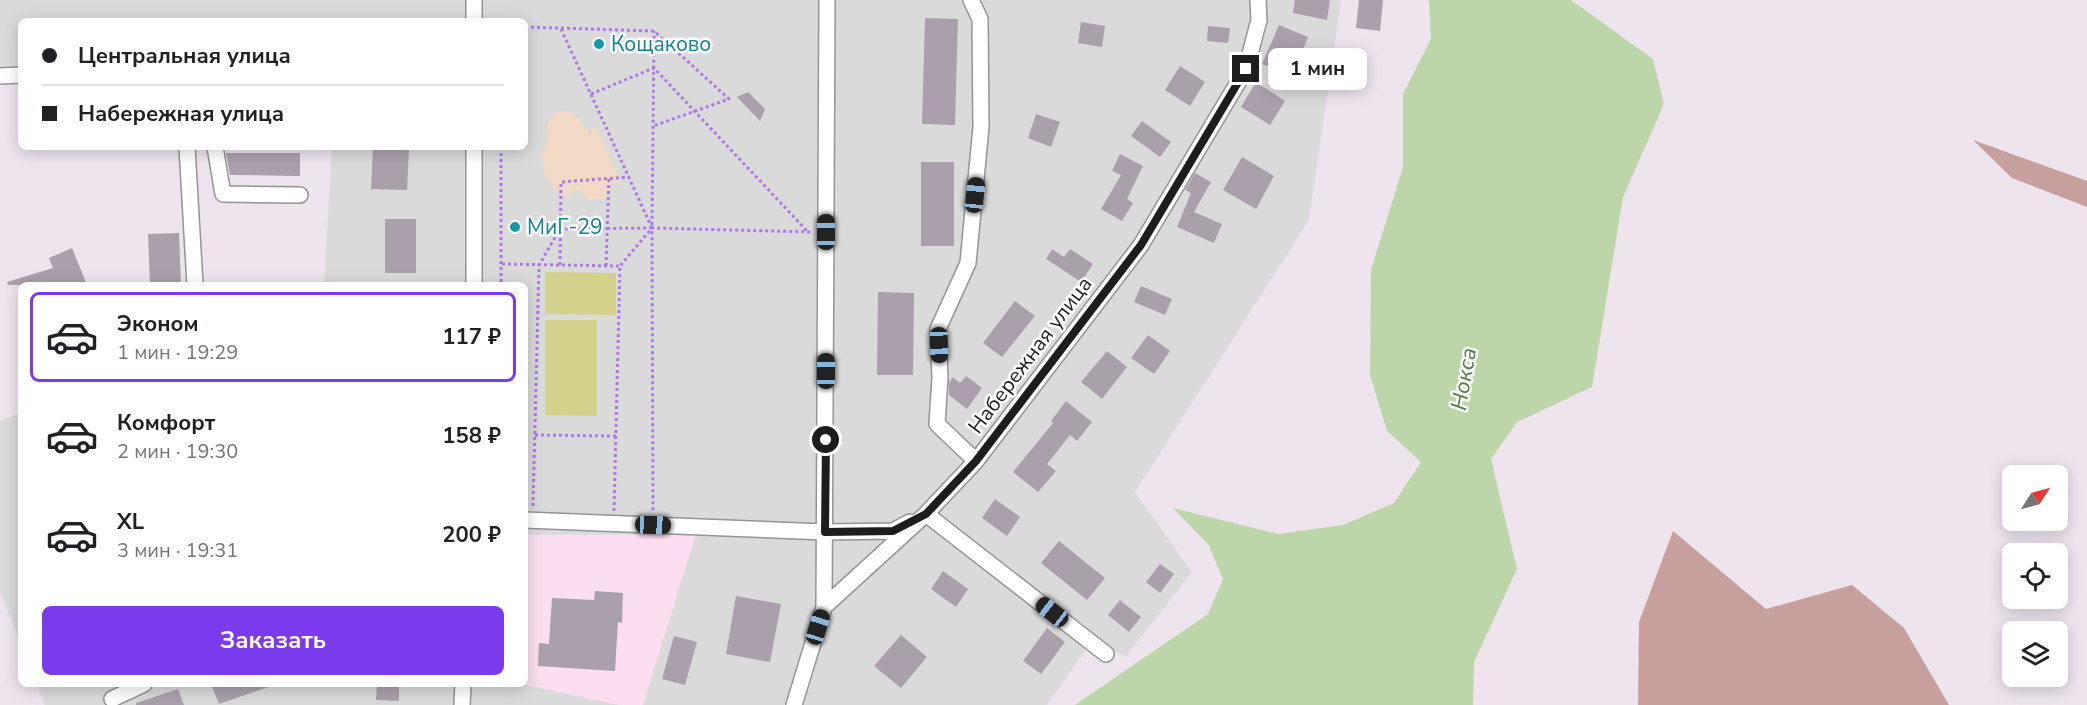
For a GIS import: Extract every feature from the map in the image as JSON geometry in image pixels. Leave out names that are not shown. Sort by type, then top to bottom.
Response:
[{"type":"street","points":[[474,0],[474,18]]},
{"type":"street","points":[[794,705],[824,607],[827,0]]},
{"type":"street","points":[[971,0],[980,19],[981,128],[968,263],[938,328],[940,378],[937,423],[976,461]]},
{"type":"street","name":"Набережная улица","points":[[824,607],[926,514],[976,461],[1141,245],[1246,69],[1259,20],[1258,0]]},
{"type":"street","points":[[0,76],[18,75]]},
{"type":"street","points":[[188,150],[195,282]]},
{"type":"street","points":[[216,150],[223,194],[300,195]]},
{"type":"street","points":[[474,150],[474,282]]},
{"type":"street","points":[[529,520],[825,532],[893,531],[926,514],[1106,654]]},
{"type":"street","points":[[113,696],[136,687]]},
{"type":"street","points":[[462,705],[463,687]]},
{"type":"path","points":[[528,27],[654,31],[729,99],[653,126]]},
{"type":"path","points":[[561,29],[652,228]]},
{"type":"path","points":[[653,525],[654,31]]},
{"type":"path","points":[[654,68],[808,232]]},
{"type":"path","points":[[591,94],[654,68]]},
{"type":"path","points":[[501,150],[501,282]]},
{"type":"path","points":[[560,265],[561,182],[629,177]]},
{"type":"path","points":[[606,266],[609,178]]},
{"type":"path","points":[[560,229],[652,228],[826,232]]},
{"type":"path","points":[[614,524],[620,266],[652,228]]},
{"type":"path","points":[[529,520],[535,435],[539,265],[560,229]]},
{"type":"path","points":[[501,264],[620,266]]},
{"type":"path","points":[[535,435],[616,436]]},
{"type":"shaded area","points":[[0,0],[1341,0],[1309,220],[1135,492],[1192,572],[1126,656],[1091,642],[1047,705],[45,705],[38,687],[528,687],[528,282],[324,282],[332,150],[528,150],[528,18],[18,18],[18,69],[0,69]]},
{"type":"shaded area","points":[[561,111],[575,115],[590,134],[596,126],[622,184],[612,182],[604,199],[587,200],[577,189],[567,195],[557,193],[545,175],[542,155],[548,139],[546,129],[550,117]]},
{"type":"shaded area","points":[[1973,140],[2087,181],[2087,207],[2012,178]]},
{"type":"shaded area","points":[[545,272],[616,273],[616,315],[545,314]]},
{"type":"shaded area","points":[[545,320],[597,320],[597,416],[545,415]]},
{"type":"shaded area","points":[[18,414],[18,637],[0,592],[0,421]]},
{"type":"shaded area","points":[[1673,531],[1766,609],[1852,585],[1904,628],[1949,705],[1638,705],[1639,622]]},
{"type":"shaded area","points":[[696,534],[643,705],[619,705],[528,686],[528,535]]},
{"type":"water","name":"Нокса","points":[[1429,0],[1571,0],[1653,59],[1664,104],[1623,197],[1592,387],[1517,422],[1491,459],[1517,569],[1474,662],[1473,705],[1075,705],[1208,614],[1223,579],[1208,544],[1173,508],[1278,534],[1343,525],[1394,503],[1421,462],[1387,431],[1370,375],[1371,270],[1403,167],[1403,94],[1431,39]]},
{"type":"building","points":[[1295,0],[1330,0],[1327,20],[1293,13]]},
{"type":"building","points":[[1359,0],[1383,0],[1380,31],[1356,28]]},
{"type":"building","points":[[925,18],[958,19],[955,125],[922,124]]},
{"type":"building","points":[[1081,22],[1105,26],[1102,47],[1078,43]]},
{"type":"building","points":[[1279,25],[1308,37],[1292,77],[1262,64]]},
{"type":"building","points":[[1208,26],[1230,28],[1228,43],[1207,41]]},
{"type":"building","points":[[1180,66],[1205,82],[1190,106],[1165,90]]},
{"type":"building","points":[[1256,82],[1285,101],[1270,125],[1241,107]]},
{"type":"building","points":[[748,92],[765,109],[760,121],[737,97]]},
{"type":"building","points":[[1036,114],[1060,122],[1051,147],[1028,138]]},
{"type":"building","points":[[1142,121],[1171,142],[1160,157],[1131,136]]},
{"type":"building","points":[[373,150],[409,150],[407,190],[371,189]]},
{"type":"building","points":[[226,153],[300,153],[300,176],[230,175]]},
{"type":"building","points":[[1120,154],[1143,166],[1127,199],[1133,203],[1122,221],[1101,209],[1121,175],[1112,171]]},
{"type":"building","points":[[1242,157],[1274,176],[1256,209],[1223,190]]},
{"type":"building","points":[[921,162],[954,162],[954,246],[921,246]]},
{"type":"building","points":[[1195,173],[1211,182],[1194,212],[1222,224],[1214,243],[1177,227],[1191,193],[1185,190]]},
{"type":"building","points":[[385,219],[416,219],[416,273],[385,273]]},
{"type":"building","points":[[179,233],[181,282],[150,282],[148,234]]},
{"type":"building","points":[[72,248],[86,282],[18,282],[18,285],[8,285],[7,282],[53,268],[49,258]]},
{"type":"building","points":[[1052,249],[1064,257],[1070,249],[1093,264],[1081,282],[1046,259]]},
{"type":"building","points":[[1141,286],[1172,299],[1165,315],[1134,302]]},
{"type":"building","points":[[878,292],[914,293],[913,375],[877,375]]},
{"type":"building","points":[[1015,301],[1035,316],[1002,357],[983,343]]},
{"type":"building","points":[[1148,335],[1170,351],[1154,374],[1131,358]]},
{"type":"building","points":[[1107,351],[1127,367],[1102,399],[1081,382]]},
{"type":"building","points":[[966,376],[982,388],[967,409],[949,395],[949,383],[953,377],[960,383]]},
{"type":"building","points":[[1066,401],[1092,422],[1077,441],[1070,435],[1047,464],[1056,471],[1038,492],[1013,472],[1053,423],[1051,421]]},
{"type":"building","points":[[995,499],[1020,517],[1007,536],[982,518]]},
{"type":"building","points":[[1059,541],[1105,578],[1087,600],[1041,563]]},
{"type":"building","points":[[1160,564],[1174,574],[1160,593],[1146,582]]},
{"type":"building","points":[[943,571],[968,589],[956,607],[931,589]]},
{"type":"building","points":[[595,591],[623,593],[622,623],[618,622],[615,671],[538,666],[539,643],[549,644],[552,598],[594,600]]},
{"type":"building","points":[[736,596],[781,604],[770,662],[726,654]]},
{"type":"building","points":[[1120,600],[1141,617],[1129,632],[1108,615]]},
{"type":"building","points":[[1047,628],[1065,642],[1041,674],[1023,661]]},
{"type":"building","points":[[901,635],[927,657],[901,688],[874,666]]},
{"type":"building","points":[[674,636],[697,642],[685,685],[662,679]]},
{"type":"building","points":[[212,687],[268,687],[219,704]]},
{"type":"building","points":[[377,687],[399,687],[399,701],[376,700]]},
{"type":"building","points":[[178,689],[184,705],[136,705],[136,703]]},
{"type":"place","name":"Кощаково","points":[[599,44]]},
{"type":"place","name":"МиГ-29","points":[[515,227]]},
{"type":"route","points":[[826,440],[825,532],[893,531],[926,514],[976,461],[1141,245],[1246,69]]}]
